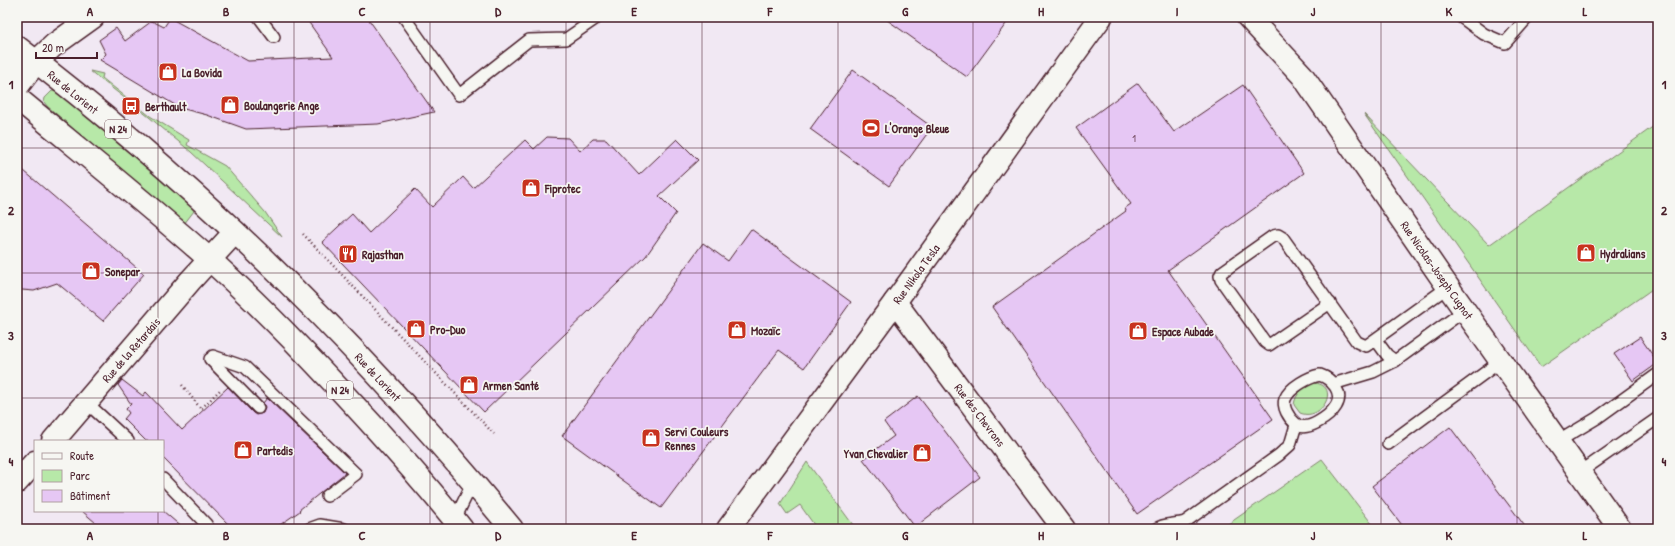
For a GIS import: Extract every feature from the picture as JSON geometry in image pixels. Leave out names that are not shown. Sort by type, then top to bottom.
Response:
[{"type":"street","points":[[17,87],[36,62],[64,36],[93,17]]},
{"type":"street","name":"Rue Nikola Tesla","points":[[728,529],[896,302],[1101,17]]},
{"type":"street","name":"Rue Nicolas-Joseph Cugnot","points":[[1248,17],[1302,75],[1448,287],[1620,529]]},
{"type":"street","name":"Rue de Lorient","points":[[17,47],[160,165],[235,232],[321,317],[390,389],[473,482],[512,529]]},
{"type":"street","name":"N 24","points":[[17,98],[171,225],[209,259],[306,354],[407,464],[455,526]]},
{"type":"street","points":[[209,259],[235,232]]},
{"type":"street","name":"Rue de la Retardais","points":[[54,440],[209,259]]},
{"type":"street","name":"Rue des Chevrons","points":[[896,302],[1064,529]]},
{"type":"street","points":[[17,482],[34,463]]},
{"type":"lane","points":[[259,17],[274,37]]},
{"type":"lane","points":[[404,17],[459,95],[529,40],[566,39],[598,17]]},
{"type":"lane","points":[[1461,17],[1484,34],[1505,43],[1528,17]]},
{"type":"lane","points":[[1330,303],[1273,343],[1269,344],[1264,342],[1221,280],[1220,276],[1222,272],[1273,236],[1278,235],[1283,238],[1361,345],[1366,346],[1448,287]]},
{"type":"lane","points":[[1333,384],[1373,372],[1396,361],[1465,310]]},
{"type":"lane","points":[[1376,340],[1387,355],[1396,361]]},
{"type":"lane","points":[[258,408],[211,358],[245,367],[356,474],[326,496]]},
{"type":"lane","points":[[1388,444],[1501,361]]},
{"type":"lane","points":[[1557,442],[1597,418],[1658,374]]},
{"type":"lane","points":[[1320,375],[1327,378],[1337,391],[1338,399],[1336,406],[1315,424],[1303,427],[1296,425],[1288,416],[1285,408],[1285,399],[1292,390],[1313,376],[1320,375]]},
{"type":"lane","points":[[86,402],[127,440]]},
{"type":"lane","points":[[1579,473],[1658,418]]},
{"type":"lane","points":[[1156,529],[1161,525],[1176,525],[1185,522],[1279,455],[1290,445],[1296,425]]},
{"type":"lane","points":[[164,480],[209,529]]},
{"type":"lane","points":[[455,526],[473,482]]},
{"type":"lane","points":[[309,529],[320,525],[344,529]]},
{"type":"path","points":[[303,234],[494,434]]},
{"type":"path","points":[[182,385],[201,409],[225,386]]},
{"type":"shaded area","points":[[17,17],[1658,17],[1658,529],[17,529]]},
{"type":"green space","points":[[90,71],[103,74],[102,78],[150,116],[189,140],[187,145],[225,166],[265,212],[282,237],[191,152]]},
{"type":"green space","points":[[52,91],[57,92],[193,207],[194,211],[184,224],[47,106],[44,102],[45,98]]},
{"type":"green space","points":[[1364,114],[1489,245],[1658,123],[1658,285],[1541,367]]},
{"type":"green space","points":[[1315,383],[1323,386],[1327,390],[1326,402],[1315,413],[1300,413],[1294,405],[1296,397],[1304,388]]},
{"type":"green space","points":[[1322,459],[1376,529],[1221,529]]},
{"type":"green space","points":[[807,462],[856,529],[817,529],[800,505],[787,514],[780,504]]},
{"type":"building","points":[[305,17],[367,17],[434,112],[378,124],[246,129],[207,115],[180,108],[100,60],[106,54],[99,40],[116,28],[125,41],[152,21],[164,27],[170,18],[248,61],[333,57]]},
{"type":"building","points":[[883,17],[1011,17],[967,77]]},
{"type":"building","name":"L'Orange Bleue","points":[[853,70],[932,127],[889,186],[810,129]]},
{"type":"building","points":[[1138,83],[1174,132],[1243,85],[1304,173],[1168,270],[1273,419],[1137,514],[992,307],[1126,211],[1125,208],[1131,204],[1076,128]]},
{"type":"building","points":[[547,137],[568,138],[580,151],[593,139],[606,139],[639,175],[677,139],[698,160],[659,196],[676,213],[646,256],[484,412],[322,242],[352,214],[369,233],[415,189],[432,207],[463,177],[473,188],[525,140],[534,149]]},
{"type":"building","points":[[17,165],[144,274],[103,321],[57,283],[34,291],[22,290],[17,286]]},
{"type":"building","points":[[751,229],[851,302],[804,368],[779,350],[661,508],[562,436],[703,243],[728,261]]},
{"type":"building","points":[[1640,337],[1658,363],[1633,381],[1614,354]]},
{"type":"building","name":"Partedis","points":[[122,380],[143,396],[146,392],[182,430],[228,387],[256,415],[263,413],[265,407],[263,403],[267,398],[345,473],[299,510],[300,511],[274,529],[233,529],[164,459],[164,440],[145,440],[124,419],[129,413],[126,409],[131,404],[118,385]]},
{"type":"building","points":[[918,396],[980,477],[915,527],[863,459],[894,436],[884,422]]},
{"type":"building","points":[[1450,427],[1527,529],[1405,529],[1372,486]]},
{"type":"building","points":[[83,512],[164,512],[184,529],[103,529]]},
{"type":"place","name":"La Bovida","points":[[168,72]]},
{"type":"place","name":"Boulangerie Ange","points":[[230,105]]},
{"type":"place","name":"Berthault","points":[[131,106]]},
{"type":"place","name":"L'Orange Bleue","points":[[871,128]]},
{"type":"place","name":"Fiprotec","points":[[531,188]]},
{"type":"place","name":"Hydralians","points":[[1586,253]]},
{"type":"place","name":"Rajasthan","points":[[348,254]]},
{"type":"place","name":"Sonepar","points":[[91,271]]},
{"type":"place","name":"Pro-Duo","points":[[416,329]]},
{"type":"place","name":"Mozaïc","points":[[737,330]]},
{"type":"place","name":"Espace Aubade","points":[[1138,331]]},
{"type":"place","name":"Armen Santé","points":[[469,385]]},
{"type":"place","name":"Servi Couleurs Rennes","points":[[651,438]]},
{"type":"place","name":"Partedis","points":[[243,450]]},
{"type":"place","name":"Yvan Chevalier","points":[[922,453]]}]
